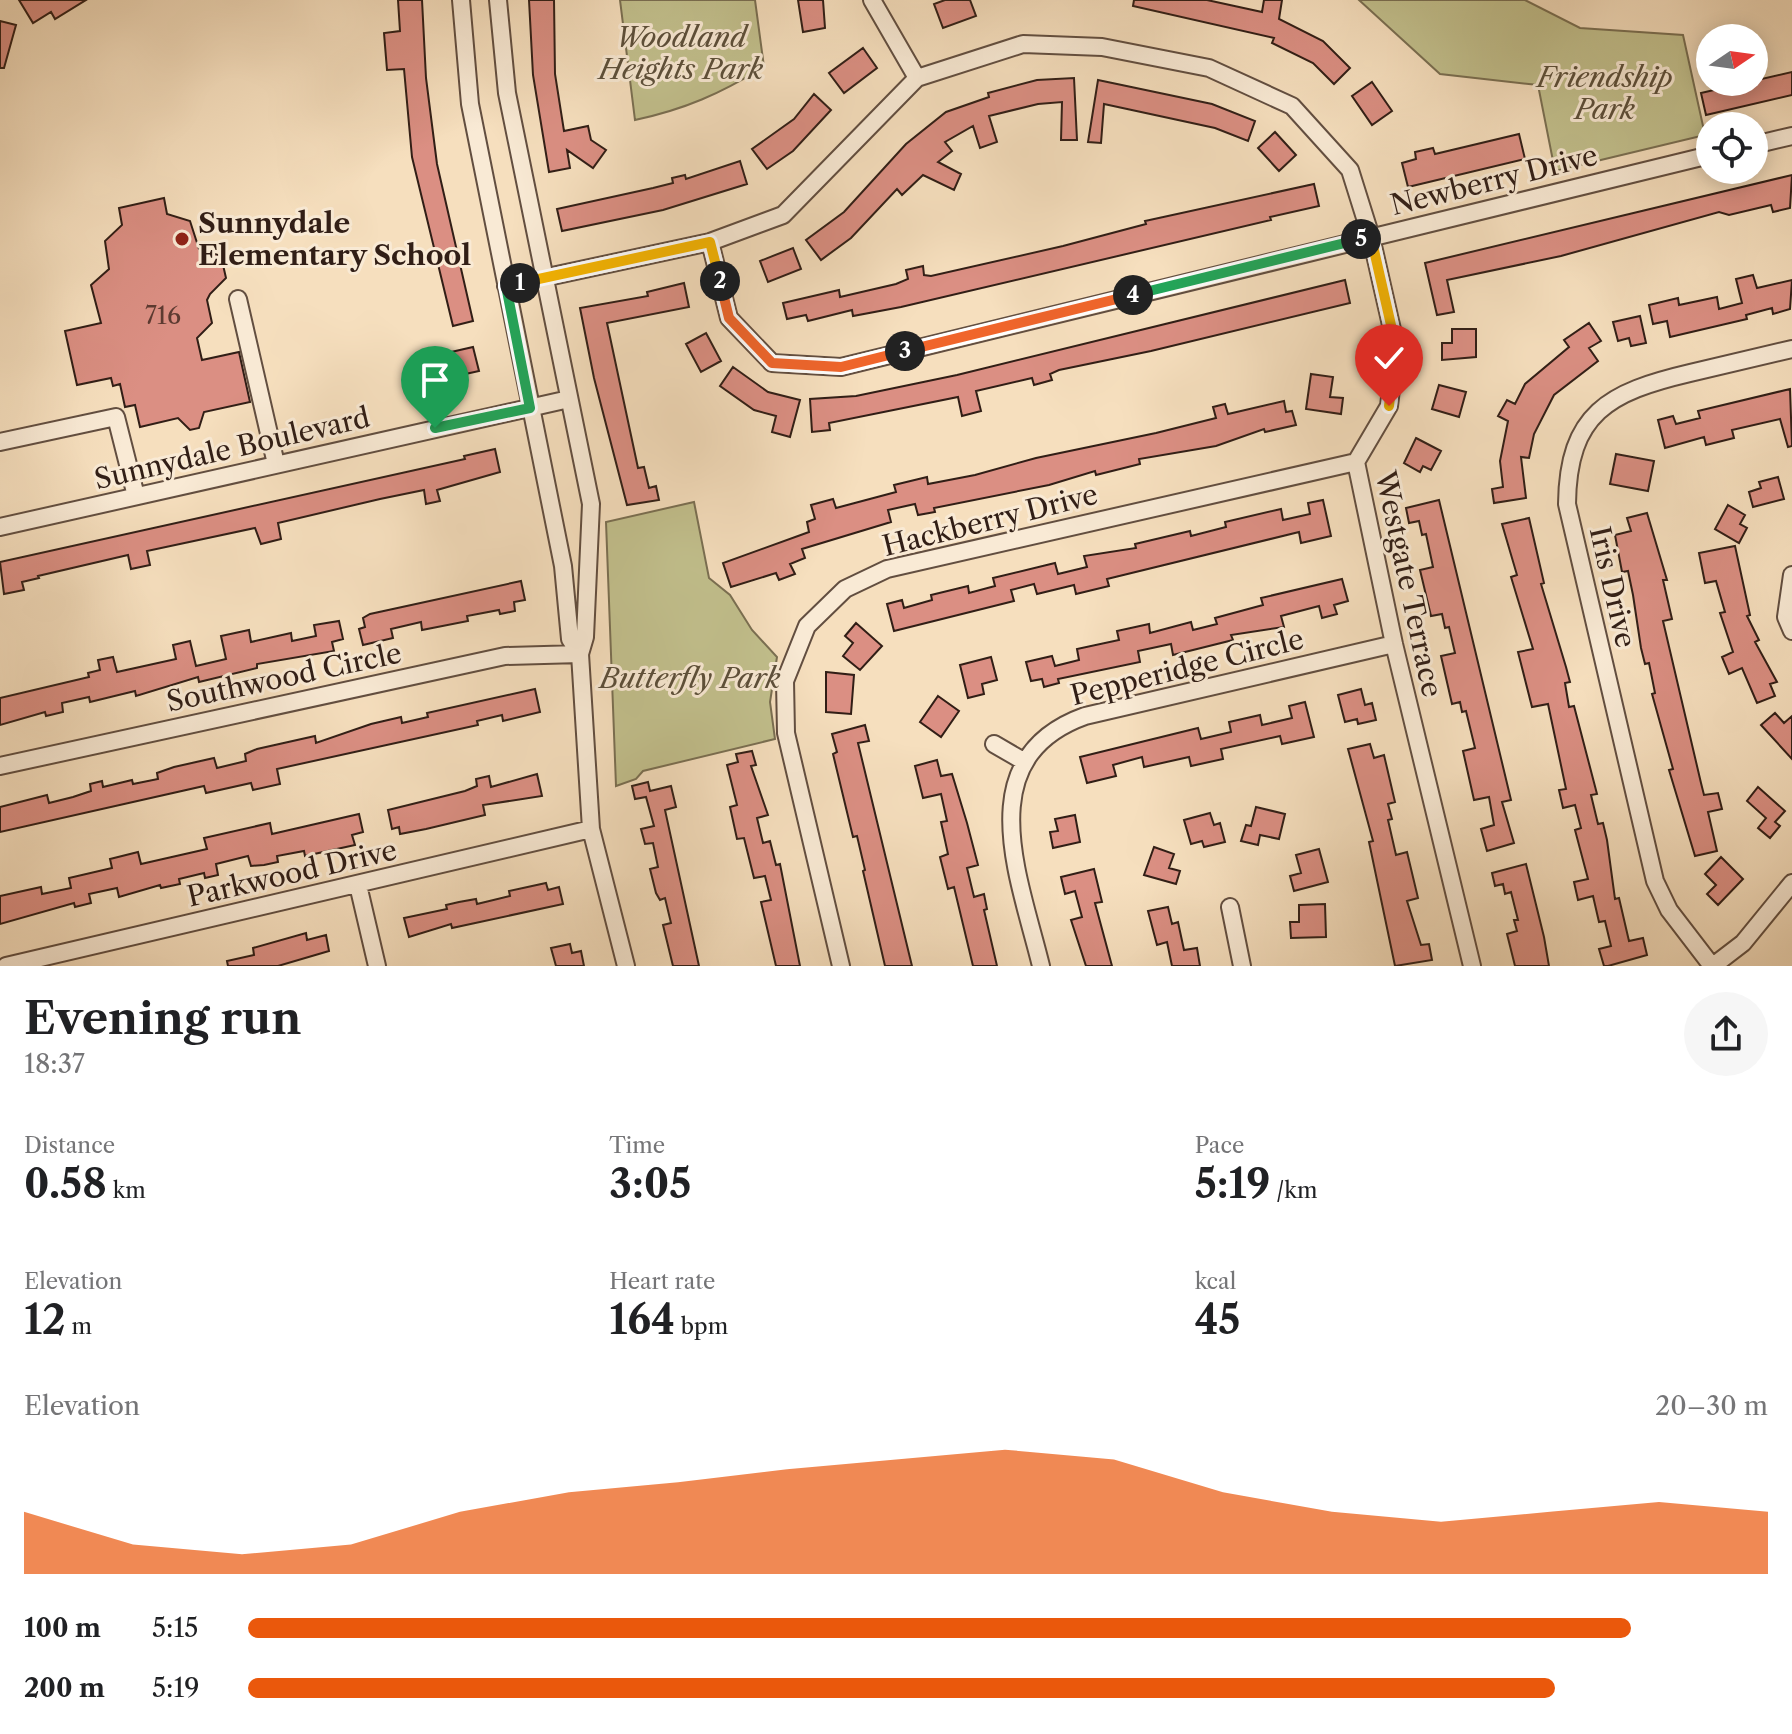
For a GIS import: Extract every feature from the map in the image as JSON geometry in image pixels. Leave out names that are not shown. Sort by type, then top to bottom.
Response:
[{"type":"street","points":[[461,0],[470,104],[563,566],[570,639],[580,654]]},
{"type":"street","points":[[498,0],[507,93],[591,504],[585,637],[580,654],[591,829],[626,966]]},
{"type":"street","points":[[872,0],[917,78]]},
{"type":"street","name":"Westgate Terrace","points":[[506,286],[710,242],[783,215],[917,78],[1023,44],[1102,47],[1209,68],[1292,106],[1350,170],[1371,237],[1396,347],[1389,406],[1356,462],[1394,644],[1472,966]]},
{"type":"street","points":[[1768,142],[1792,136]]},
{"type":"street","name":"Newberry Drive","points":[[710,242],[729,318],[772,363],[841,367],[1696,158]]},
{"type":"street","points":[[238,299],[276,464]]},
{"type":"street","name":"Iris Drive","points":[[1713,966],[1669,910],[1655,881],[1567,504],[1568,469],[1579,435],[1605,404],[1639,385],[1792,349]]},
{"type":"street","name":"Sunnydale Boulevard","points":[[0,528],[569,399]]},
{"type":"street","points":[[0,442],[116,417],[136,496]]},
{"type":"street","name":"Hackberry Drive","points":[[841,966],[786,733],[785,681],[807,626],[845,589],[887,569],[1356,462]]},
{"type":"street","points":[[1792,575],[1786,617],[1792,631]]},
{"type":"street","name":"Pepperidge Circle","points":[[1041,966],[1009,822],[1013,789],[1025,762],[1050,734],[1085,716],[1394,644]]},
{"type":"street","name":"Southwood Circle","points":[[0,766],[505,656],[580,654]]},
{"type":"street","points":[[994,744],[1025,762]]},
{"type":"street","name":"Parkwood Drive","points":[[6,966],[591,829]]},
{"type":"street","points":[[1713,966],[1743,943],[1792,883]]},
{"type":"street","points":[[358,885],[377,966]]},
{"type":"street","points":[[1230,907],[1242,966]]},
{"type":"green space","name":"Woodland Heights Park","points":[[620,0],[755,0],[764,67],[702,100],[635,120]]},
{"type":"green space","name":"Friendship Park","points":[[1359,0],[1525,0],[1580,28],[1683,35],[1700,112],[1696,112],[1696,137],[1555,171],[1538,85],[1440,74]]},
{"type":"green space","name":"Butterfly Park","points":[[694,502],[709,578],[730,595],[752,630],[777,657],[770,702],[775,739],[643,771],[636,779],[616,786],[606,522]]},
{"type":"building","points":[[19,0],[86,0],[55,19],[51,12],[33,23]]},
{"type":"building","points":[[398,0],[422,0],[426,78],[437,164],[473,321],[453,326],[412,157],[404,69],[387,70],[384,33],[400,31]]},
{"type":"building","points":[[529,0],[554,0],[555,74],[564,131],[588,126],[591,140],[606,150],[593,168],[567,150],[570,168],[549,172],[533,75]]},
{"type":"building","points":[[798,0],[823,0],[825,28],[803,32]]},
{"type":"building","points":[[945,0],[970,0],[976,16],[943,28],[934,4]]},
{"type":"building","points":[[1134,0],[1207,0],[1262,12],[1264,0],[1282,0],[1279,19],[1323,41],[1350,68],[1334,84],[1313,63],[1272,43],[1274,38],[1133,6]]},
{"type":"building","points":[[0,21],[16,25],[4,68],[0,68]]},
{"type":"building","points":[[863,48],[877,68],[844,93],[829,73]]},
{"type":"building","points":[[1792,72],[1792,95],[1719,112],[1705,112],[1702,96],[1768,96],[1768,78]]},
{"type":"building","points":[[1074,78],[1077,140],[1061,140],[1062,102],[1038,104],[989,116],[997,142],[980,148],[973,126],[945,142],[952,151],[938,162],[961,174],[954,190],[923,175],[902,195],[897,189],[851,238],[821,260],[806,240],[844,212],[906,144],[946,112],[989,97],[988,93],[1037,80]]},
{"type":"building","points":[[1098,80],[1212,104],[1255,121],[1248,141],[1215,128],[1104,104],[1101,143],[1088,142]]},
{"type":"building","points":[[1372,82],[1392,111],[1372,125],[1352,96]]},
{"type":"building","points":[[814,94],[831,110],[793,151],[767,169],[752,149],[794,119]]},
{"type":"building","points":[[1275,132],[1296,155],[1279,171],[1258,148]]},
{"type":"building","points":[[1519,134],[1525,159],[1408,187],[1402,163],[1416,159],[1415,152],[1433,148],[1435,154]]},
{"type":"building","points":[[740,161],[747,184],[663,210],[562,231],[557,209],[673,183],[672,178],[685,175],[686,179]]},
{"type":"building","points":[[1792,175],[1790,208],[1773,212],[1771,205],[1729,215],[1719,212],[1561,256],[1447,280],[1454,312],[1437,315],[1425,263],[1754,184],[1768,184],[1768,181]]},
{"type":"building","points":[[1314,184],[1319,206],[901,307],[853,316],[852,310],[808,321],[806,315],[787,319],[783,303],[839,290],[840,297],[896,284],[908,279],[906,270],[923,266],[924,275],[931,276],[1063,246],[1146,224],[1145,221]]},
{"type":"building","points":[[164,198],[167,214],[190,221],[199,249],[221,256],[226,278],[207,300],[212,323],[197,338],[202,360],[239,352],[250,402],[204,412],[199,428],[190,430],[178,418],[140,427],[135,405],[125,407],[120,384],[113,386],[111,378],[77,385],[65,331],[101,323],[91,285],[109,269],[105,241],[122,225],[119,208]]},
{"type":"building","points":[[793,248],[801,269],[768,282],[760,261]]},
{"type":"building","points":[[1753,275],[1757,288],[1792,280],[1790,309],[1773,314],[1772,308],[1746,315],[1747,319],[1670,337],[1667,321],[1653,324],[1649,305],[1678,298],[1679,305],[1717,297],[1719,309],[1742,303],[1736,279]]},
{"type":"building","points":[[1345,280],[1350,303],[1059,370],[1050,374],[1052,380],[1034,385],[1032,378],[976,391],[981,411],[962,416],[958,397],[829,423],[830,430],[812,432],[810,399],[856,396],[957,375]]},
{"type":"building","points":[[684,283],[689,307],[607,323],[638,468],[644,467],[649,488],[656,486],[659,500],[627,505],[594,378],[580,308],[648,296],[647,292]]},
{"type":"building","points":[[1640,316],[1646,343],[1631,346],[1629,338],[1618,341],[1613,322]]},
{"type":"building","points":[[1589,323],[1601,341],[1589,348],[1598,361],[1554,395],[1534,434],[1529,458],[1521,457],[1526,498],[1494,503],[1492,489],[1503,487],[1500,461],[1508,421],[1498,416],[1507,400],[1515,404],[1525,384],[1569,347],[1564,340]]},
{"type":"building","points":[[1452,329],[1476,329],[1476,357],[1442,360],[1442,343],[1452,343]]},
{"type":"building","points":[[706,333],[721,361],[701,372],[686,344]]},
{"type":"building","points":[[473,347],[479,371],[443,379],[438,355]]},
{"type":"building","points":[[733,367],[768,392],[800,400],[790,437],[772,432],[776,416],[754,410],[720,386]]},
{"type":"building","points":[[1311,374],[1333,377],[1330,397],[1343,398],[1341,414],[1306,409]]},
{"type":"building","points":[[1439,385],[1466,392],[1459,417],[1432,409]]},
{"type":"building","points":[[1790,389],[1792,446],[1788,447],[1780,419],[1732,430],[1734,438],[1706,445],[1704,437],[1665,448],[1658,420],[1673,416],[1676,424],[1700,418],[1698,411]]},
{"type":"building","points":[[1284,401],[1286,412],[1292,411],[1296,425],[1265,432],[1264,429],[1216,446],[1139,459],[1140,464],[1096,475],[1095,471],[1049,485],[934,508],[935,512],[918,515],[915,504],[888,510],[891,522],[802,549],[805,558],[790,564],[795,574],[779,580],[776,573],[731,587],[723,563],[809,532],[807,522],[815,519],[811,505],[833,499],[836,508],[896,492],[894,485],[927,477],[928,484],[975,475],[1036,458],[1156,433],[1216,418],[1213,407],[1225,404],[1228,414]]},
{"type":"building","points":[[1416,438],[1441,451],[1431,470],[1423,466],[1420,472],[1404,463]]},
{"type":"building","points":[[495,449],[500,472],[437,490],[440,501],[426,504],[424,490],[380,499],[278,523],[281,539],[261,544],[255,528],[147,551],[150,565],[131,569],[128,555],[38,576],[22,582],[24,590],[4,594],[0,562],[465,459],[464,456]]},
{"type":"building","points":[[1616,454],[1654,461],[1648,491],[1610,484]]},
{"type":"building","points":[[1778,477],[1784,499],[1753,507],[1749,492],[1761,488],[1759,482]]},
{"type":"building","points":[[1323,500],[1331,536],[1301,543],[1299,532],[1107,579],[1109,586],[1076,594],[1074,585],[1037,594],[1034,584],[1011,590],[1014,601],[894,631],[887,604],[902,600],[904,608],[932,600],[931,595],[968,586],[969,593],[995,586],[993,578],[1055,563],[1058,574],[1087,567],[1084,556],[1136,548],[1135,544],[1190,531],[1191,536],[1226,527],[1225,522],[1281,509],[1283,520],[1310,514],[1308,503]]},
{"type":"building","points":[[1439,500],[1511,800],[1502,802],[1514,843],[1487,851],[1481,829],[1494,825],[1489,797],[1474,800],[1463,751],[1475,748],[1466,711],[1462,712],[1460,702],[1452,704],[1441,656],[1455,653],[1449,627],[1445,628],[1442,614],[1431,616],[1420,570],[1433,567],[1426,534],[1422,535],[1419,521],[1409,523],[1406,508]]},
{"type":"building","points":[[1728,505],[1745,515],[1740,524],[1747,528],[1739,543],[1715,529]]},
{"type":"building","points":[[1647,513],[1667,580],[1663,580],[1672,619],[1663,621],[1704,795],[1718,793],[1722,809],[1708,812],[1717,851],[1695,856],[1669,770],[1673,769],[1652,694],[1655,693],[1649,663],[1645,664],[1641,648],[1628,571],[1622,572],[1615,535],[1631,531],[1627,518]]},
{"type":"building","points":[[1529,518],[1544,583],[1541,584],[1570,682],[1565,683],[1569,707],[1574,706],[1597,794],[1591,795],[1598,824],[1603,823],[1607,840],[1615,899],[1619,898],[1629,941],[1643,938],[1647,955],[1608,966],[1604,966],[1599,949],[1611,946],[1605,921],[1599,922],[1593,896],[1578,900],[1574,882],[1588,879],[1575,830],[1581,828],[1575,805],[1563,808],[1559,790],[1566,789],[1548,704],[1532,707],[1518,652],[1533,649],[1511,577],[1517,575],[1502,524]]},
{"type":"building","points":[[1735,546],[1750,615],[1747,616],[1759,640],[1755,642],[1777,682],[1770,684],[1775,696],[1757,703],[1742,668],[1729,674],[1722,657],[1733,652],[1720,613],[1725,612],[1716,581],[1705,583],[1699,553]]},
{"type":"building","points":[[1342,579],[1348,601],[1334,605],[1337,614],[1322,618],[1319,606],[1281,616],[1284,627],[1231,635],[1233,640],[1173,655],[1171,644],[1138,651],[1140,662],[1058,679],[1059,683],[1044,687],[1042,679],[1031,681],[1026,662],[1052,656],[1055,666],[1079,660],[1077,649],[1119,640],[1117,631],[1149,624],[1150,633],[1191,622],[1193,630],[1217,624],[1215,618],[1263,605],[1261,598]]},
{"type":"building","points":[[521,581],[525,600],[514,602],[515,611],[500,614],[499,610],[467,616],[468,621],[422,630],[421,622],[391,629],[393,638],[363,645],[359,629],[365,627],[363,618],[370,614]]},
{"type":"building","points":[[339,621],[343,639],[332,642],[334,651],[257,664],[257,668],[199,682],[198,677],[136,696],[135,691],[90,702],[89,697],[62,703],[63,712],[46,716],[45,712],[0,725],[0,698],[89,677],[88,673],[100,670],[98,660],[113,657],[117,672],[176,659],[173,645],[190,641],[196,666],[226,659],[221,636],[249,630],[251,642],[291,633],[292,641],[316,636],[314,625]]},
{"type":"building","points":[[856,623],[882,646],[860,670],[843,656],[853,643],[845,636]]},
{"type":"building","points":[[991,657],[997,680],[982,684],[984,694],[968,698],[960,665]]},
{"type":"building","points":[[826,672],[854,675],[851,714],[826,712]]},
{"type":"building","points":[[535,689],[540,712],[503,721],[502,715],[477,721],[478,725],[277,769],[280,784],[253,790],[251,783],[206,793],[204,786],[0,832],[0,807],[47,795],[49,803],[73,797],[91,791],[90,784],[102,781],[103,787],[132,780],[133,784],[158,779],[157,773],[214,758],[217,768],[246,761],[245,754],[257,749],[315,736],[316,743],[371,724],[401,717],[402,723],[428,717],[427,713]]},
{"type":"building","points":[[1361,689],[1365,705],[1372,703],[1376,720],[1358,724],[1357,719],[1345,722],[1338,695]]},
{"type":"building","points":[[938,696],[959,711],[941,737],[920,722]]},
{"type":"building","points":[[1305,702],[1314,737],[1282,744],[1280,736],[1221,749],[1223,759],[1191,766],[1189,757],[1144,767],[1142,757],[1113,765],[1116,776],[1087,783],[1080,757],[1198,728],[1201,739],[1231,732],[1229,722],[1260,715],[1262,725],[1292,718],[1289,706]]},
{"type":"building","points":[[1775,713],[1784,723],[1792,716],[1792,759],[1761,725]]},
{"type":"building","points":[[865,725],[869,741],[858,743],[912,966],[885,966],[857,836],[853,837],[833,754],[837,752],[832,734]]},
{"type":"building","points":[[1370,744],[1374,758],[1384,755],[1395,802],[1388,804],[1392,819],[1388,820],[1396,855],[1407,852],[1418,898],[1407,901],[1421,945],[1429,944],[1432,960],[1395,966],[1369,842],[1373,841],[1348,749]]},
{"type":"building","points":[[752,751],[756,765],[751,766],[768,815],[757,818],[763,843],[770,841],[776,865],[780,864],[800,966],[776,966],[761,902],[771,900],[765,876],[754,878],[744,838],[737,839],[730,807],[737,805],[727,765],[738,762],[736,754]]},
{"type":"building","points":[[937,760],[941,776],[952,774],[967,823],[978,865],[967,868],[974,897],[984,894],[987,909],[984,910],[997,966],[973,966],[954,887],[948,889],[940,857],[948,854],[941,822],[947,821],[941,794],[923,798],[915,766]]},
{"type":"building","points":[[537,774],[542,796],[483,805],[485,815],[426,829],[400,834],[399,827],[392,829],[388,810],[465,791],[477,786],[476,779],[489,776],[491,787]]},
{"type":"building","points":[[648,782],[650,791],[671,786],[676,807],[665,810],[699,966],[673,966],[663,925],[671,923],[665,898],[660,900],[656,893],[650,869],[658,867],[653,843],[645,844],[641,829],[654,826],[646,797],[635,799],[632,786]]},
{"type":"building","points":[[1758,787],[1785,811],[1775,822],[1780,826],[1770,838],[1758,828],[1766,818],[1747,801]]},
{"type":"building","points":[[1256,807],[1285,814],[1279,839],[1260,835],[1258,845],[1241,841],[1246,825],[1251,826]]},
{"type":"building","points":[[1210,813],[1214,825],[1220,823],[1225,842],[1204,847],[1202,841],[1191,844],[1184,820]]},
{"type":"building","points":[[359,814],[363,832],[352,835],[355,845],[305,856],[304,851],[277,856],[278,862],[264,865],[251,866],[248,856],[216,864],[218,875],[205,878],[204,873],[179,879],[180,884],[161,888],[160,885],[119,897],[117,888],[89,894],[91,903],[75,907],[74,903],[0,924],[0,896],[41,887],[42,894],[71,888],[69,878],[112,868],[110,859],[138,852],[141,864],[207,849],[204,838],[270,823],[272,834]]},
{"type":"building","points":[[1075,815],[1080,842],[1053,848],[1050,832],[1058,831],[1055,819]]},
{"type":"building","points":[[1154,847],[1174,854],[1169,868],[1180,871],[1176,884],[1144,875]]},
{"type":"building","points":[[1319,849],[1328,882],[1294,891],[1290,876],[1301,873],[1296,855]]},
{"type":"building","points":[[1721,857],[1743,879],[1718,905],[1707,894],[1716,885],[1705,874]]},
{"type":"building","points":[[1526,864],[1549,966],[1515,966],[1507,934],[1517,931],[1514,920],[1518,920],[1511,892],[1505,894],[1503,884],[1495,886],[1492,873]]},
{"type":"building","points":[[1094,869],[1102,902],[1095,903],[1112,966],[1086,966],[1071,920],[1082,917],[1075,891],[1065,894],[1061,877]]},
{"type":"building","points":[[546,883],[548,890],[559,887],[563,904],[452,928],[451,924],[409,937],[404,918],[447,909],[446,905],[459,902],[476,899],[477,904],[510,896],[509,891]]},
{"type":"building","points":[[1325,904],[1326,937],[1291,938],[1290,922],[1299,922],[1299,905]]},
{"type":"building","points":[[1168,907],[1172,924],[1178,922],[1184,950],[1197,948],[1200,966],[1172,966],[1167,942],[1157,945],[1148,911]]},
{"type":"building","points":[[306,933],[307,940],[326,935],[329,951],[278,966],[228,966],[227,961],[254,955],[253,948]]},
{"type":"building","points":[[570,944],[572,953],[581,951],[584,966],[556,966],[551,948]]},
{"type":"place","name":"Sunnydale Elementary School","points":[[182,239]]},
{"type":"route","points":[[435,428],[530,408],[506,286],[710,242],[729,318],[772,363],[841,367],[1371,237],[1396,347],[1389,406]]}]
